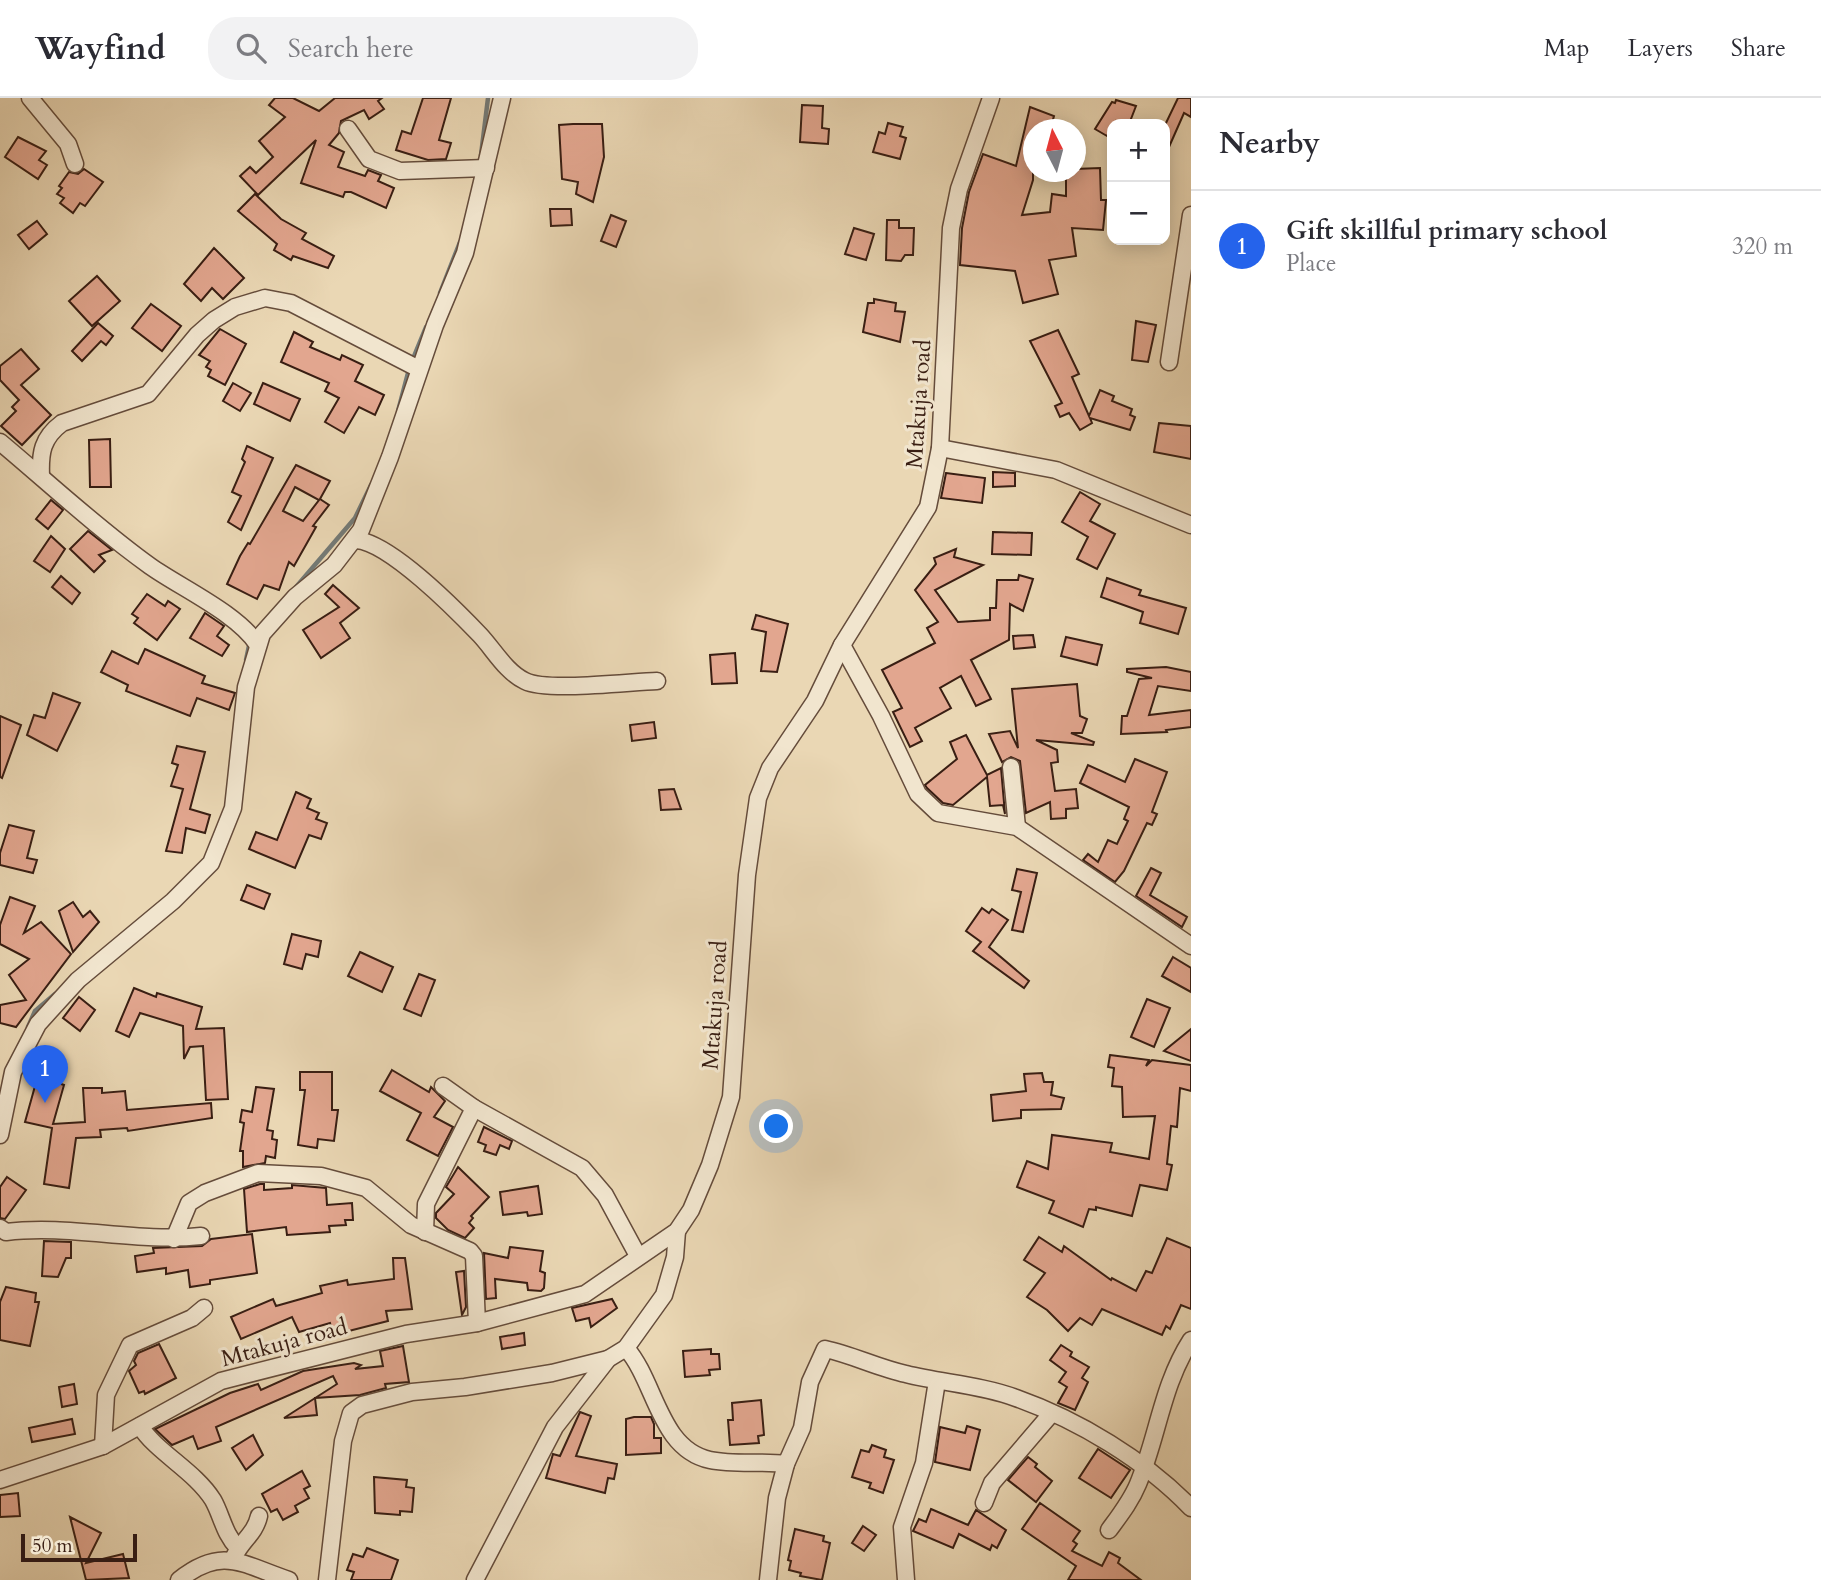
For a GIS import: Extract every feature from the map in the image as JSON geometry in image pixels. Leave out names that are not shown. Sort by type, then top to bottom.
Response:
[{"type":"street","points":[[30,98],[68,144],[75,164]]},
{"type":"street","points":[[0,1135],[13,1072],[38,1024],[78,980],[173,901],[211,863],[233,808],[246,687],[262,634],[275,617],[334,565],[356,540],[390,457],[419,369],[465,253],[502,98]]},
{"type":"street","name":"Mtakuja road","points":[[0,1480],[103,1446],[221,1381],[406,1334],[477,1323],[585,1294],[677,1231],[691,1210],[710,1165],[730,1097],[747,875],[758,798],[770,768],[815,701],[842,645],[928,507],[940,448],[951,228],[959,189],[991,98]]},
{"type":"street","points":[[348,129],[369,159],[400,171],[486,168]]},
{"type":"street","points":[[1169,362],[1191,215]]},
{"type":"street","points":[[41,476],[41,452],[51,431],[62,423],[148,394],[197,335],[226,312],[251,301],[265,298],[291,303],[419,369]]},
{"type":"street","points":[[0,442],[148,565],[251,635],[258,645]]},
{"type":"street","name":"Mtakuja road","points":[[940,448],[1056,470],[1191,525]]},
{"type":"street","points":[[356,540],[376,544],[404,565],[444,600],[523,680],[547,686],[657,681]]},
{"type":"street","points":[[842,645],[881,716],[918,794],[938,813],[1017,827],[1191,946]]},
{"type":"street","points":[[1011,767],[1017,827]]},
{"type":"street","points":[[443,1086],[474,1108],[582,1168],[605,1195],[638,1256]]},
{"type":"street","points":[[425,1232],[426,1204],[474,1108]]},
{"type":"street","points":[[174,1239],[189,1203],[205,1193],[258,1173],[321,1176],[366,1188],[405,1221],[465,1248],[474,1256],[477,1323]]},
{"type":"street","points":[[0,1228],[6,1232],[40,1228],[174,1239],[201,1236]]},
{"type":"street","points":[[327,1580],[343,1441],[351,1413],[362,1405],[412,1392],[540,1375],[608,1359],[626,1348],[664,1295],[675,1257],[677,1231]]},
{"type":"street","points":[[103,1446],[106,1395],[130,1345],[192,1318],[204,1308]]},
{"type":"street","points":[[1109,1530],[1127,1505],[1144,1466],[1170,1381],[1191,1340]]},
{"type":"street","points":[[626,1348],[639,1363],[667,1425],[681,1447],[710,1460],[786,1464]]},
{"type":"street","points":[[768,1580],[776,1498],[786,1464],[802,1428],[810,1382],[825,1349],[937,1381],[1014,1397],[1051,1414],[1144,1466],[1191,1508]]},
{"type":"street","points":[[475,1580],[555,1427],[608,1359]]},
{"type":"street","points":[[906,1580],[902,1527],[924,1463],[937,1381]]},
{"type":"street","points":[[984,1503],[992,1483],[1051,1414]]},
{"type":"street","points":[[140,1426],[145,1435],[204,1489],[235,1553],[289,1580]]},
{"type":"street","points":[[179,1580],[206,1562],[235,1553],[256,1528],[259,1516]]},
{"type":"building","points":[[275,98],[293,98],[319,111],[335,98],[382,98],[378,101],[384,109],[369,119],[364,110],[341,121],[339,133],[329,145],[344,152],[338,167],[365,176],[368,170],[381,175],[378,181],[394,188],[386,208],[351,192],[345,192],[343,197],[301,183],[316,140],[258,195],[240,176],[250,167],[256,173],[273,157],[259,141],[285,117],[269,105]]},
{"type":"building","points":[[423,98],[451,98],[439,140],[451,143],[446,159],[428,160],[396,150],[402,131],[411,134]]},
{"type":"building","points":[[1178,98],[1191,98],[1191,117],[1184,113],[1170,145],[1170,119],[1168,119]]},
{"type":"building","points":[[1116,100],[1136,106],[1131,119],[1107,119],[1107,136],[1095,129],[1112,102],[1115,103]]},
{"type":"building","points":[[802,105],[823,106],[822,128],[829,129],[828,144],[800,142]]},
{"type":"building","points":[[1030,107],[1054,116],[1053,119],[1027,119]]},
{"type":"building","points":[[888,123],[903,127],[900,136],[906,138],[900,159],[873,152],[879,132],[885,134]]},
{"type":"building","points":[[602,124],[604,157],[593,202],[576,194],[578,182],[562,179],[559,125]]},
{"type":"building","points":[[1023,136],[1023,182],[1032,182],[1022,215],[1050,212],[1052,194],[1066,196],[1066,182],[1086,182],[1086,169],[1100,168],[1101,200],[1106,200],[1103,230],[1072,228],[1076,256],[1049,260],[1058,294],[1023,303],[1015,271],[960,265],[962,228],[969,192],[983,154],[1016,166]]},
{"type":"building","points":[[18,137],[46,151],[39,160],[47,165],[38,179],[5,157]]},
{"type":"building","points":[[84,169],[103,182],[85,206],[80,203],[73,213],[60,203],[64,198],[57,194],[62,188],[59,186],[69,172],[78,174]]},
{"type":"building","points":[[255,194],[281,219],[306,233],[302,239],[334,256],[328,268],[293,256],[291,260],[274,250],[277,244],[238,211]]},
{"type":"building","points":[[550,209],[571,209],[572,225],[551,226]]},
{"type":"building","points":[[611,215],[626,221],[616,247],[601,241]]},
{"type":"building","points":[[887,220],[899,220],[899,228],[914,228],[913,255],[905,255],[901,261],[886,260]]},
{"type":"building","points":[[37,221],[47,234],[29,249],[18,235]]},
{"type":"building","points":[[854,228],[874,234],[866,260],[845,254]]},
{"type":"building","points":[[214,248],[244,278],[223,299],[212,288],[201,301],[184,284]]},
{"type":"building","points":[[97,276],[120,301],[92,326],[69,301]]},
{"type":"building","points":[[874,299],[896,303],[895,311],[905,312],[900,342],[863,332],[868,303],[874,303]]},
{"type":"building","points":[[151,304],[181,326],[162,351],[132,328]]},
{"type":"building","points":[[1136,321],[1156,325],[1148,362],[1132,360]]},
{"type":"building","points":[[98,323],[113,336],[106,345],[101,341],[82,361],[72,351]]},
{"type":"building","points":[[220,329],[246,344],[225,385],[208,376],[211,370],[206,367],[210,361],[199,355]]},
{"type":"building","points":[[1058,330],[1079,374],[1072,377],[1089,416],[1100,390],[1114,396],[1112,401],[1132,409],[1130,415],[1135,417],[1130,430],[1090,418],[1092,423],[1080,430],[1069,413],[1060,417],[1055,406],[1062,403],[1030,341]]},
{"type":"building","points":[[294,332],[313,342],[310,347],[340,360],[342,355],[363,365],[355,381],[384,395],[375,415],[359,407],[344,433],[325,422],[339,398],[325,391],[329,383],[281,362]]},
{"type":"building","points":[[21,349],[39,369],[21,385],[51,415],[22,445],[1,426],[16,411],[12,407],[19,400],[0,380],[0,366]]},
{"type":"building","points":[[233,383],[251,393],[240,411],[223,401]]},
{"type":"building","points":[[263,383],[300,399],[290,421],[254,404]]},
{"type":"building","points":[[1159,423],[1191,426],[1191,459],[1154,452]]},
{"type":"building","points":[[110,439],[111,487],[90,487],[89,440]]},
{"type":"building","points":[[247,446],[273,458],[241,530],[228,522],[241,496],[232,492],[245,462],[242,459]]},
{"type":"building","points":[[296,465],[330,481],[320,499],[329,505],[313,526],[316,527],[294,566],[289,562],[279,590],[264,585],[257,599],[227,584],[240,556],[248,543],[250,544]],"holes":[[[295,487],[319,500],[303,521],[283,511]]]},
{"type":"building","points":[[993,472],[1015,473],[1015,486],[993,487]]},
{"type":"building","points":[[946,473],[985,478],[982,503],[941,498]]},
{"type":"building","points":[[1080,492],[1100,504],[1090,521],[1115,534],[1097,569],[1077,559],[1088,537],[1062,522]]},
{"type":"building","points":[[51,500],[63,510],[48,529],[36,519]]},
{"type":"building","points":[[88,531],[112,550],[99,555],[105,561],[94,572],[70,549]]},
{"type":"building","points":[[993,532],[1032,533],[1031,555],[992,554]]},
{"type":"building","points":[[51,536],[65,549],[50,572],[34,561]]},
{"type":"building","points":[[956,549],[954,557],[983,565],[935,590],[958,622],[990,620],[990,608],[996,608],[997,580],[1018,580],[1019,575],[1033,579],[1023,611],[1010,604],[1009,640],[971,660],[991,699],[976,706],[961,676],[940,688],[951,708],[915,728],[922,741],[910,747],[893,712],[902,708],[882,670],[935,643],[927,628],[938,622],[915,590],[936,564],[934,558]]},
{"type":"building","points":[[61,576],[80,593],[72,604],[52,587]]},
{"type":"building","points":[[1107,578],[1141,590],[1139,595],[1186,608],[1178,634],[1140,623],[1143,612],[1101,597]]},
{"type":"building","points":[[333,585],[359,608],[340,623],[350,638],[321,658],[303,630],[339,607],[325,594]]},
{"type":"building","points":[[147,594],[165,606],[168,601],[180,609],[157,640],[134,623],[138,618],[132,614]]},
{"type":"building","points":[[205,613],[224,626],[217,636],[229,645],[222,656],[190,638]]},
{"type":"building","points":[[756,615],[788,624],[777,672],[761,671],[766,632],[752,629]]},
{"type":"building","points":[[1033,635],[1035,647],[1014,649],[1013,636]]},
{"type":"building","points":[[1066,637],[1102,645],[1097,665],[1061,656]]},
{"type":"building","points":[[145,649],[205,676],[202,683],[235,693],[229,710],[197,698],[190,716],[126,691],[128,685],[101,672],[112,651],[138,664]]},
{"type":"building","points":[[735,653],[737,683],[712,684],[710,655]]},
{"type":"building","points":[[1166,667],[1191,672],[1191,691],[1158,686],[1149,715],[1191,710],[1191,727],[1166,730],[1167,732],[1121,734],[1122,716],[1127,716],[1139,679],[1152,678],[1127,672],[1127,669]]},
{"type":"building","points":[[1077,684],[1080,716],[1087,719],[1082,733],[1071,733],[1094,742],[1093,745],[1036,740],[1057,750],[1058,762],[1051,763],[1055,791],[1076,789],[1078,808],[1066,809],[1066,818],[1051,819],[1050,802],[1026,813],[1020,761],[1011,757],[1002,762],[989,734],[1010,731],[1018,748],[1012,689]]},
{"type":"building","points":[[53,693],[80,703],[57,751],[27,735],[34,715],[45,718]]},
{"type":"building","points":[[0,716],[21,725],[2,778],[0,777]]},
{"type":"building","points":[[654,722],[656,738],[632,741],[630,725]]},
{"type":"building","points":[[966,735],[987,775],[1001,768],[1005,814],[1003,805],[990,806],[987,777],[953,805],[943,803],[925,785],[957,759],[950,742]]},
{"type":"building","points":[[177,746],[205,752],[190,809],[210,815],[205,833],[186,828],[182,853],[166,851],[183,789],[171,786],[178,765],[172,763]]},
{"type":"building","points":[[1135,759],[1167,772],[1152,812],[1157,814],[1152,825],[1147,823],[1124,871],[1115,882],[1083,860],[1088,854],[1098,862],[1108,840],[1117,844],[1128,821],[1124,819],[1129,807],[1080,783],[1088,765],[1125,782]]},
{"type":"building","points":[[674,789],[681,809],[661,810],[659,790]]},
{"type":"building","points":[[296,792],[311,799],[307,808],[319,813],[316,819],[327,823],[321,839],[309,835],[295,868],[249,849],[256,832],[277,840]]},
{"type":"building","points":[[9,825],[34,831],[27,858],[37,860],[33,873],[0,865],[0,853]]},
{"type":"building","points":[[1151,868],[1161,873],[1150,895],[1187,917],[1182,927],[1136,896]]},
{"type":"building","points":[[1017,869],[1037,873],[1023,932],[1012,930],[1021,892],[1012,890]]},
{"type":"building","points":[[247,885],[270,894],[264,909],[241,900]]},
{"type":"building","points":[[10,897],[35,906],[24,933],[41,922],[71,954],[16,1027],[0,1023],[0,1005],[26,1000],[9,975],[29,959],[0,944],[0,925]]},
{"type":"building","points":[[73,902],[83,917],[90,911],[99,922],[73,952],[59,911]]},
{"type":"building","points":[[982,908],[989,913],[992,909],[1008,920],[989,947],[1029,981],[1024,988],[973,951],[981,942],[966,931]]},
{"type":"building","points":[[292,934],[321,941],[318,957],[306,954],[302,969],[284,964]]},
{"type":"building","points":[[360,952],[393,967],[382,992],[348,976]]},
{"type":"building","points":[[1173,957],[1191,968],[1191,992],[1162,976]]},
{"type":"building","points":[[419,974],[435,980],[421,1016],[404,1009]]},
{"type":"building","points":[[134,988],[156,997],[157,993],[202,1007],[196,1029],[224,1028],[228,1099],[206,1100],[203,1046],[190,1047],[184,1059],[183,1026],[140,1013],[129,1037],[116,1031]]},
{"type":"building","points":[[79,997],[95,1010],[80,1031],[63,1018]]},
{"type":"building","points":[[1147,999],[1170,1008],[1154,1047],[1131,1037]]},
{"type":"building","points":[[1191,1029],[1191,1061],[1164,1051]]},
{"type":"building","points":[[1110,1055],[1149,1060],[1146,1066],[1152,1060],[1191,1065],[1191,1091],[1180,1088],[1177,1127],[1171,1126],[1167,1164],[1172,1165],[1167,1190],[1140,1185],[1132,1216],[1096,1207],[1096,1210],[1089,1209],[1083,1227],[1049,1213],[1054,1201],[1017,1187],[1027,1161],[1048,1169],[1052,1135],[1112,1143],[1110,1152],[1149,1159],[1155,1116],[1123,1117],[1122,1087],[1112,1086],[1114,1068],[1108,1067]]},
{"type":"building","points":[[42,1061],[54,1065],[49,1080],[64,1085],[53,1124],[85,1122],[83,1088],[102,1088],[102,1093],[125,1091],[127,1110],[211,1103],[212,1118],[128,1131],[127,1128],[100,1130],[101,1137],[76,1138],[69,1188],[44,1184],[52,1128],[25,1122]]},
{"type":"building","points":[[392,1070],[429,1092],[431,1087],[445,1101],[434,1117],[453,1127],[438,1156],[407,1140],[421,1113],[380,1091]]},
{"type":"building","points":[[300,1072],[332,1072],[332,1110],[338,1110],[334,1141],[318,1139],[317,1148],[298,1145],[305,1090],[300,1090]]},
{"type":"building","points":[[1042,1073],[1044,1082],[1053,1082],[1051,1095],[1064,1098],[1061,1109],[1021,1110],[1021,1118],[993,1121],[991,1095],[1026,1091],[1024,1074]]},
{"type":"building","points":[[256,1087],[274,1089],[267,1130],[273,1131],[272,1139],[277,1140],[275,1158],[266,1156],[265,1163],[243,1167],[243,1151],[240,1151],[244,1123],[240,1122],[242,1110],[252,1112]]},
{"type":"building","points":[[484,1127],[512,1141],[509,1149],[500,1145],[496,1155],[484,1151],[486,1145],[478,1142]]},
{"type":"building","points":[[458,1167],[489,1197],[471,1216],[473,1218],[469,1223],[474,1228],[465,1238],[448,1230],[436,1218],[436,1213],[454,1194],[446,1187]]},
{"type":"building","points":[[7,1177],[26,1190],[5,1219],[0,1218],[0,1187]]},
{"type":"building","points":[[264,1184],[264,1190],[292,1188],[292,1185],[326,1188],[327,1205],[352,1203],[353,1220],[345,1220],[346,1225],[329,1226],[330,1232],[287,1235],[286,1227],[247,1232],[244,1189]]},
{"type":"building","points":[[538,1186],[542,1214],[528,1216],[527,1212],[503,1215],[500,1192]]},
{"type":"building","points":[[252,1234],[257,1273],[210,1280],[210,1284],[190,1287],[188,1270],[166,1274],[166,1268],[137,1272],[135,1256],[154,1253],[153,1248],[202,1246],[211,1239]]},
{"type":"building","points":[[1039,1237],[1062,1252],[1064,1246],[1111,1280],[1112,1278],[1136,1291],[1146,1271],[1152,1273],[1167,1238],[1191,1248],[1191,1309],[1181,1305],[1170,1329],[1166,1326],[1162,1335],[1102,1309],[1092,1325],[1080,1318],[1068,1331],[1047,1310],[1027,1297],[1045,1273],[1024,1260]]},
{"type":"building","points":[[44,1241],[71,1242],[71,1258],[66,1258],[58,1277],[42,1276]]},
{"type":"building","points":[[510,1247],[543,1251],[540,1271],[545,1273],[544,1288],[541,1291],[528,1290],[527,1283],[495,1279],[496,1298],[486,1299],[484,1253],[508,1258]]},
{"type":"building","points":[[393,1258],[405,1258],[412,1309],[386,1311],[388,1321],[333,1335],[330,1323],[299,1332],[292,1317],[241,1339],[231,1317],[273,1299],[276,1306],[322,1293],[320,1286],[347,1280],[348,1285],[394,1279]]},
{"type":"building","points":[[464,1271],[466,1307],[462,1315],[456,1272]]},
{"type":"building","points":[[6,1287],[36,1293],[35,1302],[39,1302],[30,1346],[0,1340],[0,1302]]},
{"type":"building","points":[[612,1299],[617,1308],[591,1327],[589,1318],[576,1321],[572,1308]]},
{"type":"building","points":[[524,1333],[525,1345],[502,1349],[500,1337]]},
{"type":"building","points":[[159,1344],[176,1378],[145,1394],[144,1391],[139,1393],[129,1371],[136,1365],[134,1361],[138,1353]]},
{"type":"building","points":[[1061,1345],[1072,1352],[1070,1356],[1089,1367],[1082,1378],[1088,1382],[1075,1410],[1058,1403],[1067,1387],[1059,1382],[1066,1372],[1050,1360]]},
{"type":"building","points":[[403,1346],[409,1382],[385,1384],[386,1388],[360,1395],[315,1398],[337,1384],[333,1376],[216,1427],[221,1441],[198,1449],[193,1436],[172,1445],[155,1429],[230,1393],[258,1384],[261,1390],[303,1371],[354,1363],[361,1365],[355,1369],[383,1366],[380,1351]]},
{"type":"building","points":[[711,1349],[711,1354],[719,1354],[720,1369],[709,1370],[710,1375],[685,1377],[683,1351]]},
{"type":"building","points":[[74,1384],[77,1404],[62,1407],[59,1387]]},
{"type":"building","points":[[315,1398],[317,1415],[284,1418]]},
{"type":"building","points":[[761,1400],[764,1435],[758,1436],[759,1443],[730,1445],[728,1420],[733,1420],[732,1403]]},
{"type":"building","points":[[580,1412],[591,1416],[576,1456],[617,1464],[614,1479],[608,1478],[605,1493],[546,1478],[553,1454],[560,1456]]},
{"type":"building","points":[[651,1417],[654,1438],[661,1438],[661,1453],[626,1455],[626,1419]]},
{"type":"building","points":[[72,1419],[75,1434],[32,1442],[29,1428]]},
{"type":"building","points":[[967,1426],[980,1430],[970,1470],[935,1462],[940,1427],[965,1433]]},
{"type":"building","points":[[253,1435],[263,1455],[246,1470],[232,1448]]},
{"type":"building","points":[[872,1445],[886,1450],[884,1457],[894,1460],[883,1493],[869,1488],[871,1483],[852,1477],[861,1450],[869,1452]]},
{"type":"building","points":[[1098,1449],[1130,1470],[1111,1498],[1079,1478]]},
{"type":"building","points":[[1028,1457],[1037,1464],[1035,1467],[1052,1481],[1036,1502],[1008,1480]]},
{"type":"building","points":[[302,1471],[310,1486],[304,1489],[309,1498],[295,1506],[298,1512],[283,1520],[277,1509],[271,1512],[262,1494]]},
{"type":"building","points":[[374,1477],[407,1480],[406,1487],[414,1488],[412,1512],[400,1511],[400,1515],[375,1513]]},
{"type":"building","points":[[18,1493],[20,1516],[0,1517],[0,1495]]},
{"type":"building","points":[[1040,1503],[1080,1531],[1073,1541],[1077,1544],[1072,1551],[1102,1566],[1109,1552],[1120,1558],[1118,1563],[1141,1580],[1068,1580],[1076,1566],[1022,1529]]},
{"type":"building","points":[[931,1509],[968,1525],[976,1510],[1006,1530],[997,1548],[992,1545],[990,1550],[959,1534],[953,1548],[913,1531],[919,1519],[926,1522]]},
{"type":"building","points":[[70,1517],[101,1533],[86,1563],[123,1554],[129,1578],[86,1580]]},
{"type":"building","points":[[863,1526],[876,1535],[864,1551],[852,1543]]},
{"type":"building","points":[[795,1529],[824,1536],[823,1541],[830,1543],[822,1580],[800,1576],[801,1573],[789,1570],[791,1561],[788,1560]]},
{"type":"building","points":[[367,1548],[398,1560],[391,1580],[351,1580],[354,1572],[347,1570],[353,1554],[363,1557]]},
{"type":"waterway","points":[[481,155],[488,98]]},
{"type":"waterway","points":[[440,293],[460,242]]},
{"type":"waterway","points":[[412,361],[426,327]]},
{"type":"waterway","points":[[398,411],[409,369]]},
{"type":"waterway","points":[[296,587],[355,518],[371,485]]},
{"type":"waterway","points":[[246,660],[250,641]]},
{"type":"waterway","points":[[28,1027],[35,1011],[55,994]]},
{"type":"place","name":"Gift skillful primary school","points":[[45,1103]]}]
